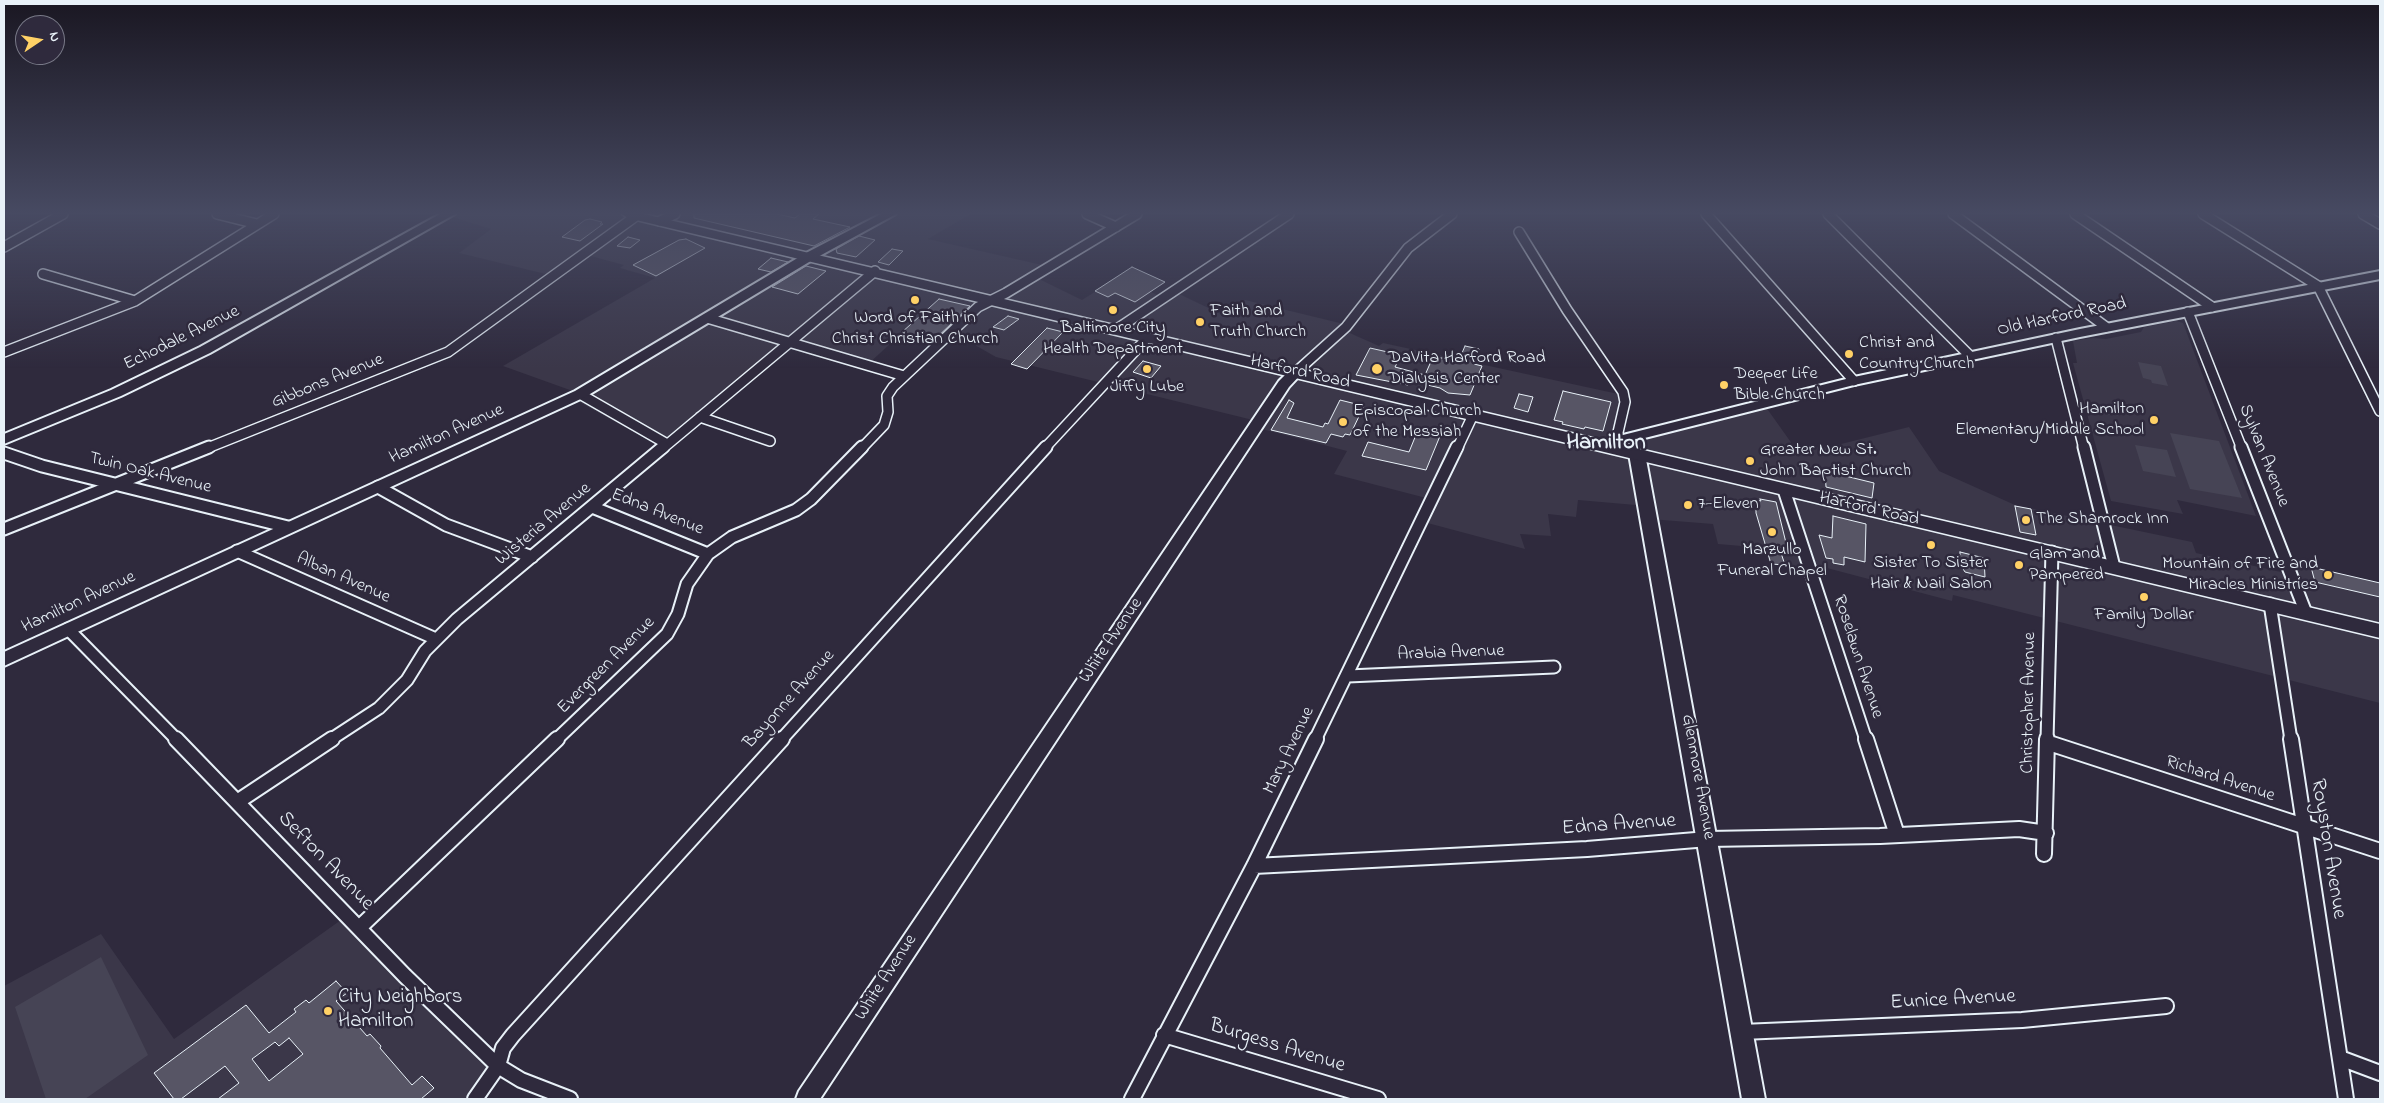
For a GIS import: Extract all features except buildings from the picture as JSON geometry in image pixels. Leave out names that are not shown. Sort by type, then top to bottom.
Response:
[{"type":"main road","name":"Harford Road","points":[[848,265],[1473,415],[1614,445],[1637,454],[1784,490],[2380,631]]},
{"type":"street","points":[[4,352],[102,316],[135,301],[191,265]]},
{"type":"street","name":"Echodale Avenue","points":[[4,439],[116,393],[205,350],[357,265]]},
{"type":"street","name":"Gibbons Avenue","points":[[4,529],[453,349],[565,265]]},
{"type":"street","name":"Hamilton Avenue","points":[[4,659],[580,394],[794,265]]},
{"type":"street","name":"Evergreen Avenue","points":[[360,927],[667,634],[678,614],[687,584],[708,554],[732,537],[796,510],[811,499],[884,425],[888,412],[887,396],[904,376],[978,307],[1051,265]]},
{"type":"street","points":[[1116,329],[1212,265]]},
{"type":"street","name":"White Avenue","points":[[808,1099],[1284,384],[1346,327],[1394,265]]},
{"type":"street","points":[[1540,265],[1567,310],[1623,392],[1624,402],[1614,445]]},
{"type":"street","points":[[1751,265],[1854,382]]},
{"type":"street","points":[[1879,265],[1970,356]]},
{"type":"street","points":[[2023,265],[2106,327]]},
{"type":"street","points":[[2151,265],[2212,307]]},
{"type":"street","points":[[2285,265],[2318,286],[2380,411]]},
{"type":"street","name":"Wisteria Avenue","points":[[237,802],[379,708],[401,688],[425,651],[436,639],[592,506],[875,272]]},
{"type":"street","points":[[43,274],[135,301]]},
{"type":"street","name":"Old Harford Road","points":[[1614,445],[1854,382],[1970,356],[2106,327],[2380,275]]},
{"type":"street","name":"Sylvan Avenue","points":[[2188,312],[2306,613]]},
{"type":"street","points":[[707,318],[904,376]]},
{"type":"street","name":"Bayonne Avenue","points":[[476,1099],[498,1066],[503,1048],[513,1036],[946,559],[1062,428],[1148,337]]},
{"type":"street","points":[[2056,338],[2114,567]]},
{"type":"street","points":[[580,394],[667,444]]},
{"type":"street","name":"Mary Avenue","points":[[1132,1099],[1254,866],[1348,676],[1473,415]]},
{"type":"street","points":[[700,416],[770,441]]},
{"type":"street","name":"Twin Oak Avenue","points":[[4,453],[116,484],[288,527]]},
{"type":"street","name":"Glenmore Avenue","points":[[1637,454],[1754,1099]]},
{"type":"street","points":[[378,487],[446,525],[532,557]]},
{"type":"street","name":"Roselawn Avenue","points":[[1784,490],[1897,835]]},
{"type":"street","name":"Edna Avenue","points":[[592,506],[708,554]]},
{"type":"street","name":"Alban Avenue","points":[[236,551],[436,639]]},
{"type":"street","name":"Christopher Avenue","points":[[2044,854],[2049,743],[2052,552]]},
{"type":"street","name":"Royston Avenue","points":[[2270,604],[2346,1099]]},
{"type":"street","name":"Sefton Avenue","points":[[68,629],[360,927],[405,976],[498,1066],[521,1080],[570,1099]]},
{"type":"street","name":"Arabia Avenue","points":[[1348,676],[1554,667]]},
{"type":"street","name":"Richard Avenue","points":[[2049,743],[2380,851]]},
{"type":"street","name":"Edna Avenue","points":[[1254,866],[1643,845],[1708,839],[2019,830],[2046,833]]},
{"type":"street","name":"Eunice Avenue","points":[[1742,1032],[2022,1020],[2166,1006]]},
{"type":"street","name":"Burgess Avenue","points":[[1164,1036],[1378,1099]]},
{"type":"street","points":[[2340,1058],[2380,1073]]},
{"type":"shaded area","points":[[511,265],[568,265],[554,276]]},
{"type":"shaded area","points":[[623,265],[1044,265],[1051,267],[1035,277],[1082,300],[1120,276],[1163,298],[1173,291],[1223,315],[1245,300],[1348,325],[1343,330],[1379,346],[1383,343],[1623,395],[1614,441],[1763,403],[1795,448],[1829,447],[1909,427],[1939,471],[2015,505],[2192,542],[2196,553],[2290,574],[2286,562],[2380,584],[2380,703],[1953,595],[1952,601],[1808,563],[1809,568],[1770,564],[1765,548],[1718,544],[1713,524],[1650,519],[1647,506],[1578,500],[1576,517],[1548,514],[1551,536],[1520,534],[1525,549],[1420,521],[1430,499],[1334,474],[1347,451],[1254,427],[1257,421],[996,357],[952,332],[941,343],[902,333],[867,365],[790,342],[663,448],[574,399],[581,394],[503,366],[655,278],[620,268]]},
{"type":"shaded area","name":"Hamilton Elementary/Middle School","points":[[2176,321],[2183,323],[2256,516],[2177,500],[2183,514],[2111,501],[2073,363],[2077,363],[2073,341],[2093,338],[2106,339],[2141,332],[2144,327]]},
{"type":"shaded area","points":[[2138,362],[2161,366],[2168,386],[2152,383],[2151,380],[2143,378]]},
{"type":"shaded area","points":[[2085,402],[2106,406],[2118,412],[2119,416],[2087,412]]},
{"type":"shaded area","points":[[2170,433],[2219,441],[2242,498],[2190,489]]},
{"type":"shaded area","points":[[2135,445],[2167,450],[2176,477],[2143,471]]},
{"type":"shaded area","name":"City Neighbors Hamilton","points":[[348,915],[498,1066],[475,1099],[4,1099],[4,986],[101,934],[174,1039]]},
{"type":"shaded area","points":[[101,957],[148,1055],[85,1099],[46,1099],[15,1007]]},
{"type":"place","name":"Word of Faith in Christ Christian Church","points":[[915,300]]},
{"type":"place","name":"Baltimore City Health Department","points":[[1113,310]]},
{"type":"place","name":"Faith and Truth Church","points":[[1200,322]]},
{"type":"place","name":"Christ and Country Church","points":[[1849,354]]},
{"type":"place","name":"Jiffy Lube","points":[[1147,369]]},
{"type":"place","name":"DaVita Harford Road Dialysis Center","points":[[1377,369]]},
{"type":"place","name":"Deeper Life Bible Church","points":[[1724,385]]},
{"type":"place","name":"Hamilton Elementary/Middle School","points":[[2154,420]]},
{"type":"place","name":"Episcopal Church of the Messiah","points":[[1343,422]]},
{"type":"place","name":"Greater New St. John Baptist Church","points":[[1750,461]]},
{"type":"place","name":"7-Eleven","points":[[1688,505]]},
{"type":"place","name":"The Shamrock Inn","points":[[2026,520]]},
{"type":"place","name":"Marzullo Funeral Chapel","points":[[1772,532]]},
{"type":"place","name":"Sister To Sister Hair & Nail Salon","points":[[1931,545]]},
{"type":"place","name":"Glam and Pampered","points":[[2019,565]]},
{"type":"place","name":"Mountain of Fire and Miracles Ministries","points":[[2328,575]]},
{"type":"place","name":"Family Dollar","points":[[2144,597]]},
{"type":"place","name":"City Neighbors Hamilton","points":[[328,1011]]},
{"type":"district","name":"Hamilton","points":[[1606,444]]}]
